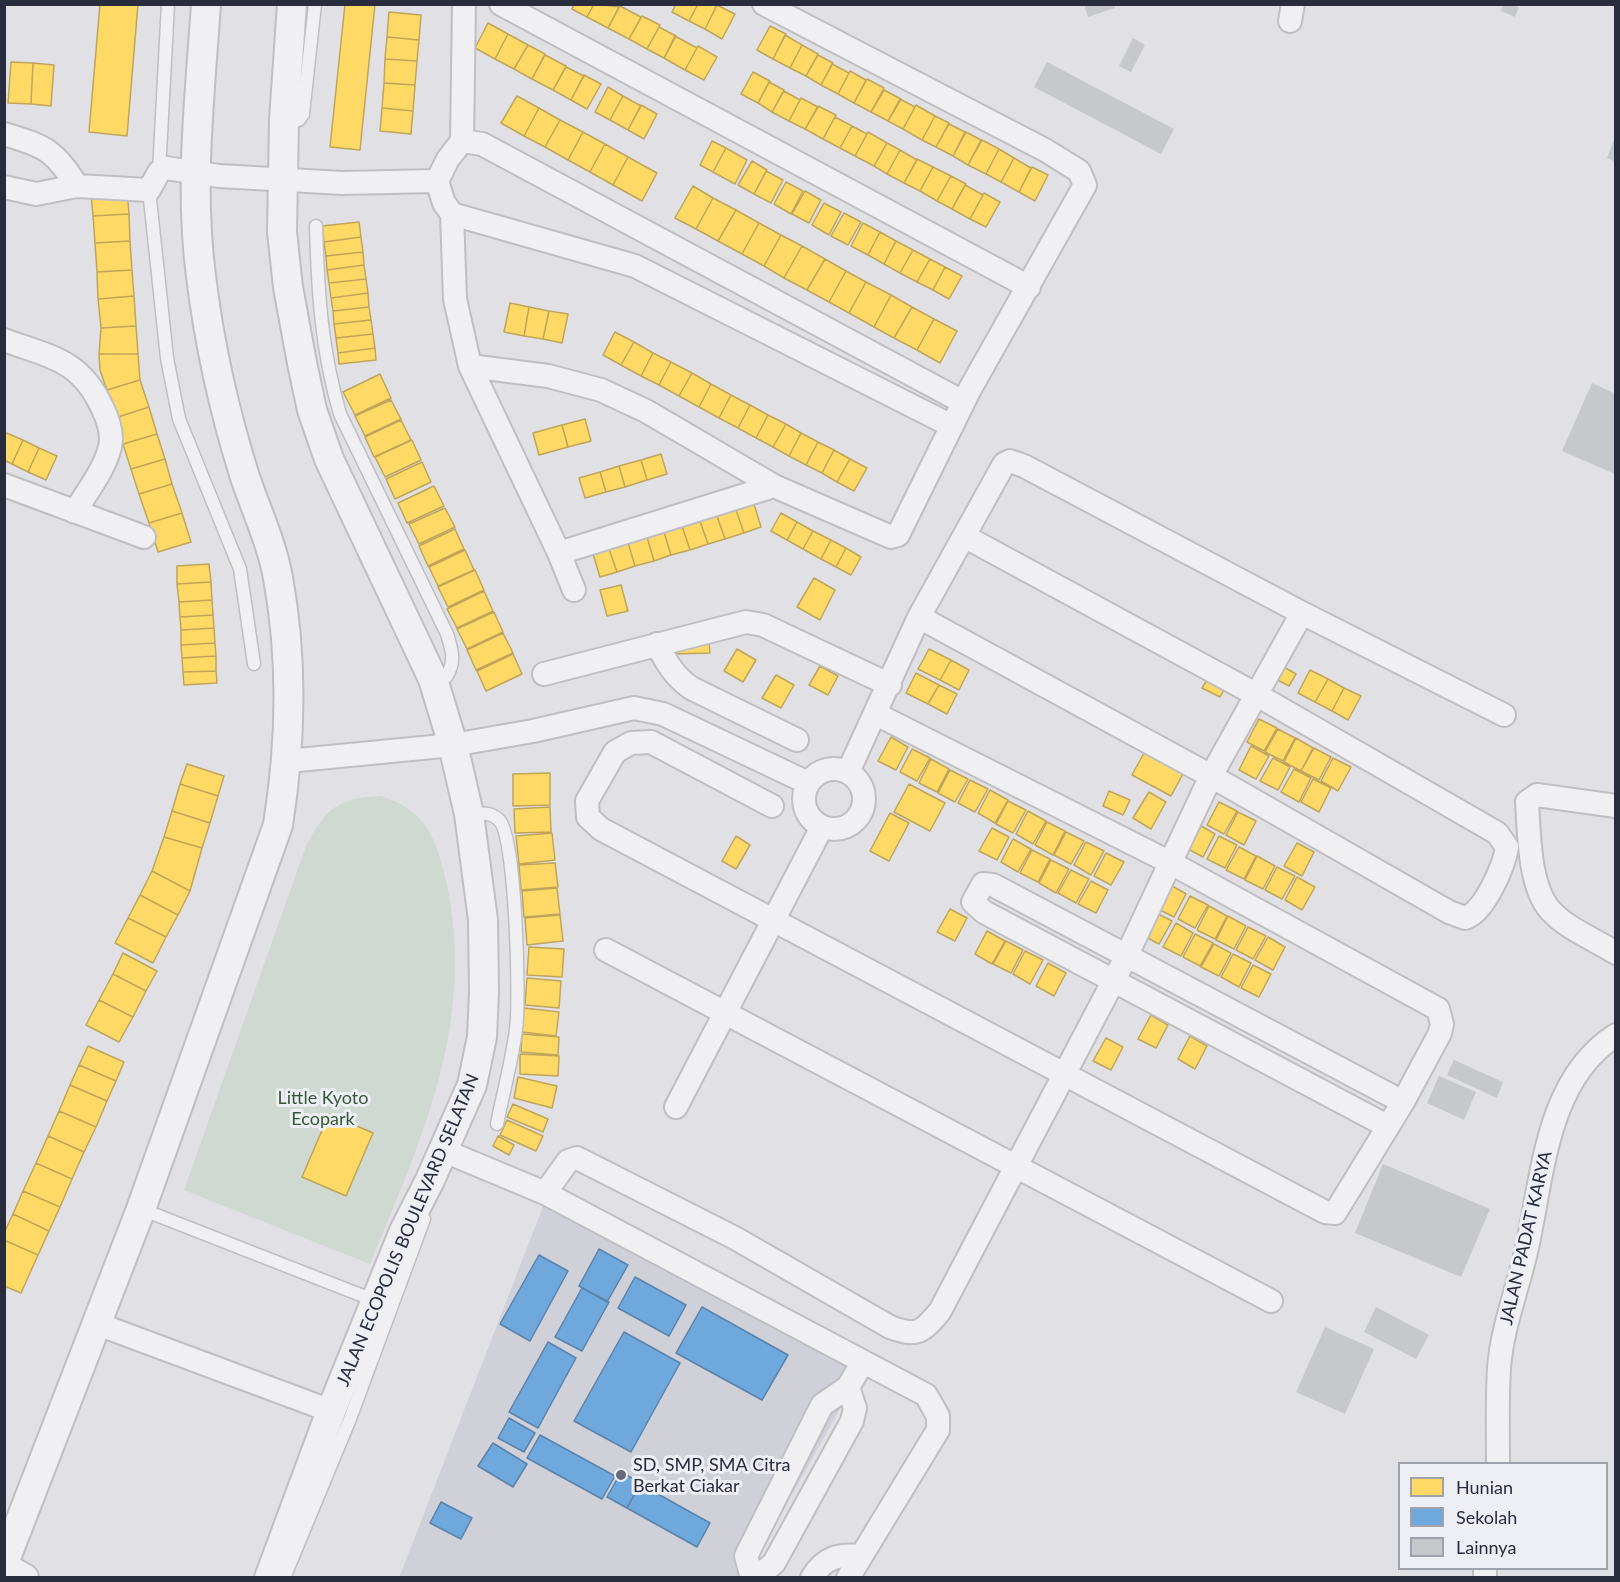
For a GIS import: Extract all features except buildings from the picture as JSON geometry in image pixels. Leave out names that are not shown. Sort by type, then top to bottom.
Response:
[{"type":"street","points":[[24,1578],[4,1565],[95,1323],[141,1209],[278,825],[288,761],[289,667],[278,576],[244,472],[216,366],[200,274],[207,173],[206,4]]},
{"type":"street","name":"JALAN ECOPOLIS BOULEVARD SELATAN","points":[[268,1578],[333,1412],[371,1299],[430,1180],[472,1085],[482,1037],[483,920],[469,814],[453,745],[433,679],[328,459],[312,410],[288,287],[282,232],[282,179],[292,4]]},
{"type":"street","points":[[464,4],[462,141],[448,159],[437,181],[444,203],[452,214],[455,299],[470,366],[559,553],[574,590]]},
{"type":"street","points":[[501,4],[1029,287]]},
{"type":"street","points":[[470,366],[548,375],[611,394],[646,411],[774,486],[894,538],[898,536],[963,402],[1085,185],[1079,171],[1045,150],[764,4]]},
{"type":"street","points":[[4,134],[46,148],[61,161],[77,186]]},
{"type":"street","points":[[462,141],[482,144],[963,402]]},
{"type":"street","points":[[4,187],[36,194],[77,186],[154,181],[166,168],[254,178],[342,183],[437,181]]},
{"type":"street","points":[[452,214],[634,266],[952,426]]},
{"type":"street","points":[[634,266],[654,237]]},
{"type":"street","points":[[4,340],[66,363],[80,372],[107,418],[111,444],[105,462],[75,512]]},
{"type":"street","points":[[848,772],[890,685],[919,617],[1004,464],[1017,462],[1302,613],[1504,715]]},
{"type":"street","points":[[4,485],[144,537]]},
{"type":"street","points":[[559,553],[774,486]]},
{"type":"street","points":[[919,617],[1211,776],[1449,912],[1465,918],[1480,908],[1505,857],[1507,848],[1497,833],[1257,694],[964,536]]},
{"type":"street","points":[[545,1193],[568,1161],[576,1158],[735,1239],[890,1327],[908,1333],[926,1328],[940,1311],[1114,981],[1211,776],[1302,613]]},
{"type":"street","points":[[544,675],[735,623],[756,622],[890,685]]},
{"type":"street","points":[[657,644],[668,666],[691,688],[797,740]]},
{"type":"street","points":[[288,761],[453,745],[533,731],[634,708],[663,714],[808,783]]},
{"type":"street","points":[[772,806],[651,742],[631,742],[615,752],[587,801],[588,817],[601,829],[1064,1076],[1330,1214],[1335,1213],[1403,1102],[1440,1033],[1442,1024],[1438,1009],[1169,862],[876,714]]},
{"type":"street","points":[[838,768],[848,772],[862,787],[864,807],[852,824],[832,829],[822,826],[813,821],[804,803],[808,783],[816,774],[826,769],[838,768]]},
{"type":"street","points":[[1616,806],[1537,795],[1527,802],[1529,840],[1541,896],[1550,909],[1571,927],[1616,953]]},
{"type":"street","points":[[676,1107],[822,826]]},
{"type":"street","points":[[1388,1126],[984,912],[974,905],[974,900],[983,884],[987,882],[1403,1102]]},
{"type":"street","points":[[606,950],[1271,1301]]},
{"type":"street","name":"JALAN PADAT KARYA","points":[[1498,1462],[1499,1368],[1503,1333],[1529,1237],[1543,1160],[1560,1108],[1578,1070],[1616,1035]]},
{"type":"street","points":[[442,1150],[545,1193],[926,1395],[938,1416],[938,1430],[848,1578]]},
{"type":"street","points":[[95,1323],[333,1412]]},
{"type":"street","points":[[848,1388],[855,1408],[852,1421],[774,1563],[751,1577],[746,1556],[784,1477],[822,1405],[848,1388],[863,1362]]},
{"type":"street","points":[[812,1578],[830,1558],[843,1554],[861,1556]]},
{"type":"lane","points":[[168,4],[154,181],[167,358],[179,419],[240,569],[254,664]]},
{"type":"lane","points":[[284,120],[299,120],[303,114],[315,4]]},
{"type":"lane","points":[[316,226],[320,324],[329,375],[340,414],[447,633],[453,656],[451,669],[446,677],[433,679]]},
{"type":"lane","points":[[469,814],[490,813],[501,821],[507,835],[510,858],[519,977],[516,1029],[497,1124]]},
{"type":"lane","points":[[284,1578],[333,1412],[432,1197],[430,1180]]},
{"type":"lane","points":[[141,1209],[371,1299]]},
{"type":"shaded area","name":"SD, SMP, SMA Citra Berkat Ciakar","points":[[544,1204],[860,1373],[746,1577],[399,1578]]},
{"type":"green space","name":"Little Kyoto Ecopark","points":[[381,796],[409,809],[427,828],[433,839],[446,881],[454,932],[455,982],[449,1030],[439,1078],[425,1125],[370,1264],[184,1190],[306,846],[320,822],[335,808],[354,799]]},
{"type":"place","name":"SD, SMP, SMA Citra Berkat Ciakar","points":[[621,1475]]}]
